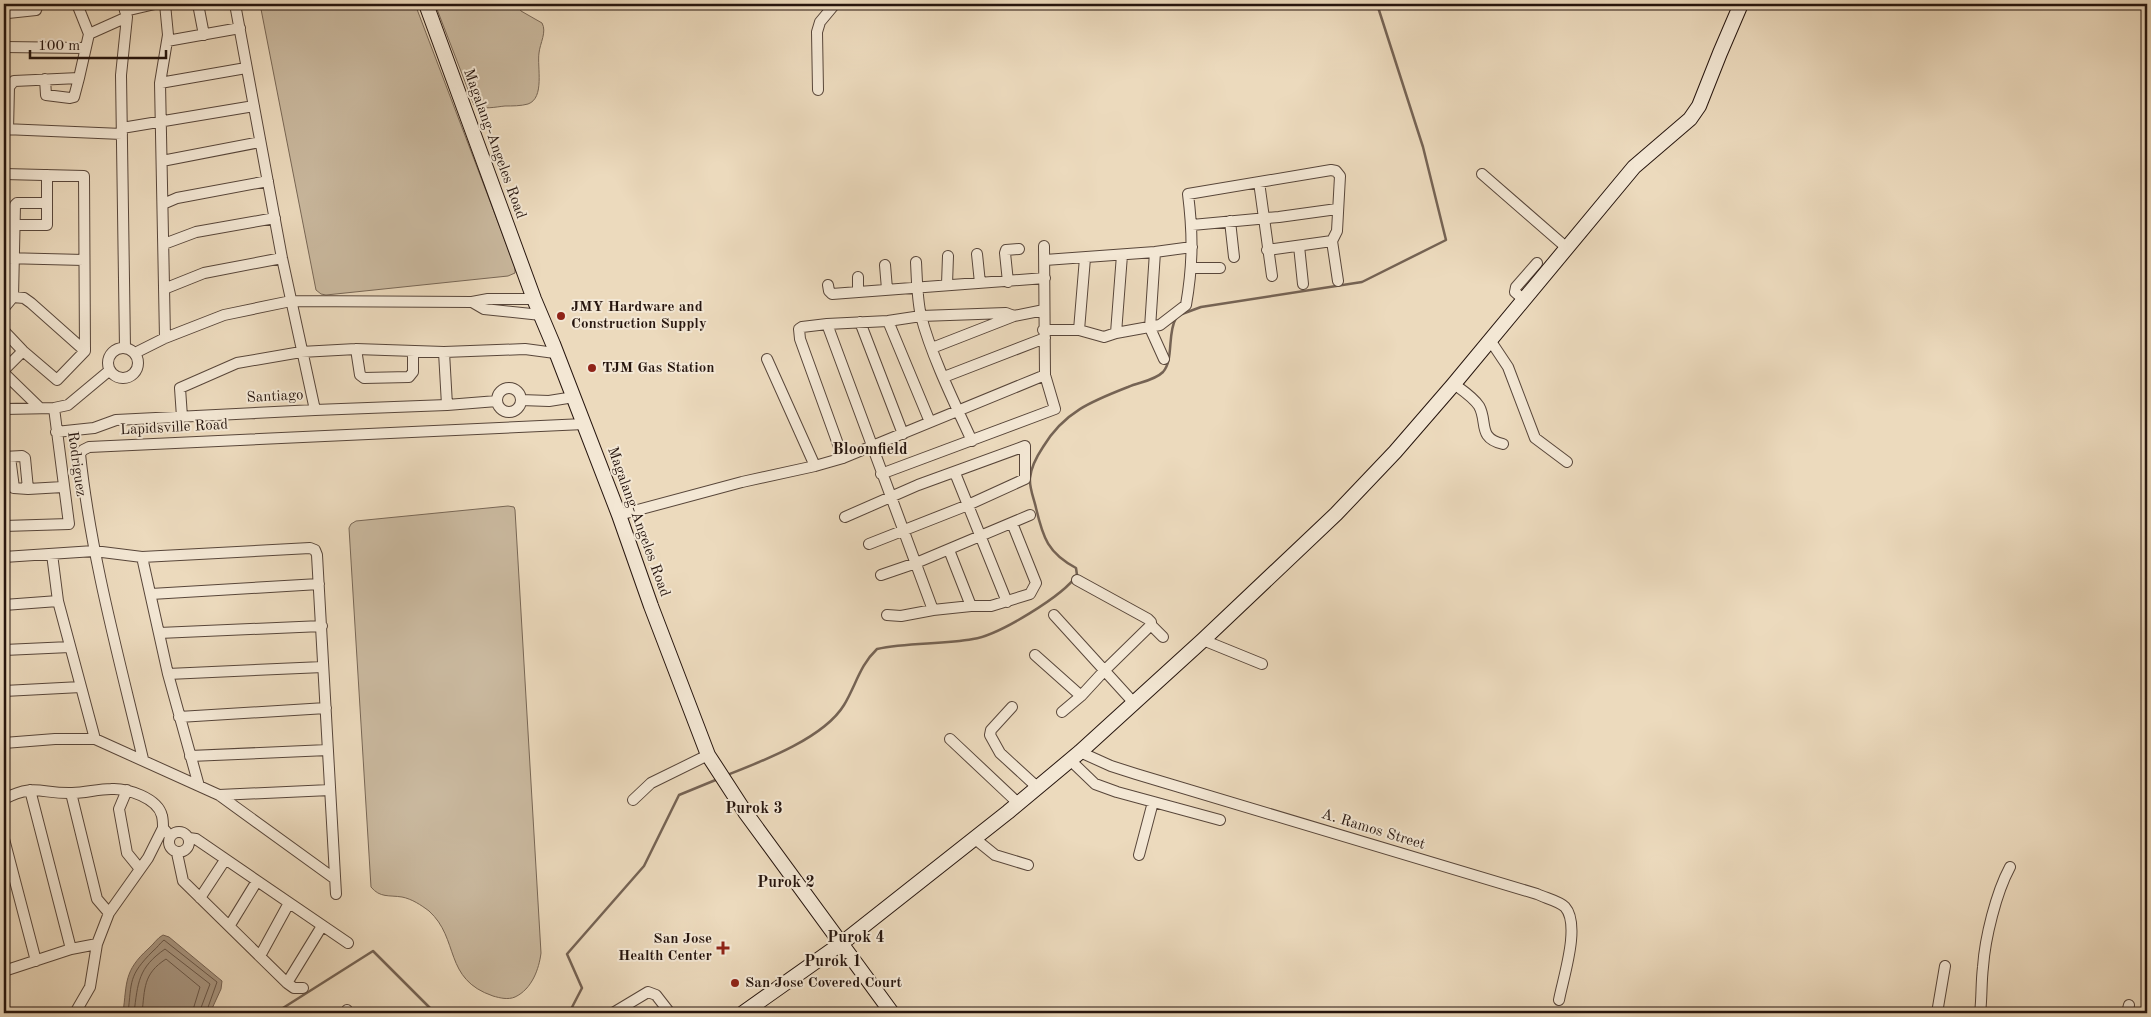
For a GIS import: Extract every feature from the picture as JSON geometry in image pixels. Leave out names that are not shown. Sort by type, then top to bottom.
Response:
[{"type":"street","points":[[4,4],[4,11],[8,13],[36,10],[38,4]]},
{"type":"street","points":[[46,79],[46,95],[74,97],[89,34],[77,4]]},
{"type":"street","points":[[89,34],[125,11],[155,4]]},
{"type":"street","points":[[165,4],[167,41],[160,83],[165,338]]},
{"type":"street","points":[[198,4],[204,35]]},
{"type":"street","points":[[235,4],[282,258],[315,410]]},
{"type":"street","name":"Magalang-Angeles Road","points":[[426,4],[534,299],[574,397],[708,755],[722,778],[892,1013]]},
{"type":"street","points":[[818,90],[817,32],[820,22],[835,4]]},
{"type":"street","points":[[743,1013],[842,943],[1075,756],[1203,640],[1342,507],[1395,452],[1454,384],[1634,167],[1657,146],[1677,132],[1699,106],[1741,4]]},
{"type":"street","points":[[125,11],[121,75],[130,350],[139,365],[132,376],[119,378],[110,370],[108,362],[111,354],[119,348],[130,350],[224,315],[291,301],[472,302],[488,299],[534,299]]},
{"type":"street","points":[[167,41],[240,28]]},
{"type":"street","points":[[4,47],[86,48]]},
{"type":"street","points":[[160,83],[246,68]]},
{"type":"street","points":[[79,78],[14,81],[11,83],[9,87],[6,130],[122,131],[161,122],[254,106]]},
{"type":"street","points":[[162,161],[260,142]]},
{"type":"street","points":[[944,377],[1044,334],[1079,330],[1104,337],[1160,325],[1186,305],[1192,268],[1192,225],[1188,194],[1331,170],[1336,171],[1340,176],[1337,231],[1332,241],[1338,280]]},
{"type":"street","points":[[4,174],[84,176],[85,351],[57,380],[23,351],[4,330]]},
{"type":"street","points":[[1482,174],[1567,248]]},
{"type":"street","points":[[15,225],[47,225],[47,175]]},
{"type":"street","points":[[163,204],[177,198],[268,181]]},
{"type":"street","points":[[1259,182],[1272,276]]},
{"type":"street","points":[[4,308],[13,298],[15,205],[17,203],[47,203]]},
{"type":"street","points":[[1192,225],[1337,209]]},
{"type":"street","points":[[164,244],[196,232],[275,218]]},
{"type":"street","points":[[1230,221],[1234,258]]},
{"type":"street","points":[[1267,250],[1332,241]]},
{"type":"street","points":[[881,474],[1055,409],[1046,375],[1044,246]]},
{"type":"street","points":[[1299,246],[1304,284]]},
{"type":"street","points":[[1045,260],[1155,252],[1192,247]]},
{"type":"street","points":[[1008,282],[1004,253],[1006,250],[1019,248]]},
{"type":"street","points":[[1155,252],[1150,328],[1164,359]]},
{"type":"street","points":[[977,254],[980,283]]},
{"type":"street","points":[[1116,333],[1122,254]]},
{"type":"street","points":[[947,284],[948,256]]},
{"type":"street","points":[[4,258],[84,260]]},
{"type":"street","points":[[164,289],[204,272],[282,258]]},
{"type":"street","points":[[1079,330],[1085,258]]},
{"type":"street","points":[[916,262],[921,316],[932,348],[972,441]]},
{"type":"street","points":[[1524,300],[1515,292],[1516,287],[1537,263]]},
{"type":"street","points":[[885,265],[887,289]]},
{"type":"street","points":[[1192,268],[1220,268]]},
{"type":"street","points":[[858,277],[858,291]]},
{"type":"street","points":[[828,284],[832,294],[917,286],[1008,282],[1045,278]]},
{"type":"street","points":[[13,298],[24,298],[31,303],[85,351]]},
{"type":"street","points":[[514,300],[512,307],[515,312]]},
{"type":"street","points":[[472,302],[484,309],[541,315]]},
{"type":"street","points":[[932,348],[1014,316],[1044,310]]},
{"type":"street","points":[[843,458],[798,333],[802,327],[888,321],[921,316],[1006,313],[1014,316]]},
{"type":"street","points":[[888,321],[930,422]]},
{"type":"street","points":[[860,322],[903,434]]},
{"type":"street","points":[[827,324],[933,610]]},
{"type":"street","points":[[1490,340],[1508,367],[1536,438],[1567,462]]},
{"type":"street","points":[[356,349],[360,375],[364,378],[409,377],[413,372],[413,351]]},
{"type":"street","points":[[182,417],[180,388],[237,363],[301,352],[356,349],[444,352],[525,349],[555,353]]},
{"type":"street","points":[[23,351],[4,372],[40,408]]},
{"type":"street","points":[[444,352],[447,405]]},
{"type":"street","points":[[767,359],[814,466]]},
{"type":"street","points":[[4,409],[54,408],[68,405],[110,370]]},
{"type":"street","points":[[619,515],[742,482],[843,458],[1046,375]]},
{"type":"street","points":[[1454,384],[1477,403],[1486,433],[1490,439],[1503,444]]},
{"type":"street","name":"Santiago","points":[[506,388],[515,390],[521,400],[515,410],[507,412],[500,408],[497,400],[500,393],[506,388]]},
{"type":"street","name":"Santiago","points":[[521,400],[549,401],[574,397]]},
{"type":"street","name":"Santiago","points":[[56,432],[94,428],[116,420],[447,405],[497,400]]},
{"type":"street","name":"Rodriguez","points":[[4,526],[69,524],[54,408]]},
{"type":"street","name":"Lapidsville Road","points":[[143,760],[94,551],[80,454],[83,450],[89,447],[584,424]]},
{"type":"street","points":[[845,517],[918,486],[1025,446],[1025,479],[968,505],[869,544]]},
{"type":"street","points":[[28,489],[25,458],[22,456],[7,457],[14,488],[28,489],[63,487]]},
{"type":"street","points":[[955,473],[1007,602]]},
{"type":"street","points":[[881,575],[949,550],[1030,515]]},
{"type":"street","points":[[887,615],[901,616],[933,610],[991,606],[1030,594],[1036,583],[1012,523]]},
{"type":"street","points":[[4,557],[94,551],[142,557],[310,548],[315,550],[317,555],[322,626],[336,894]]},
{"type":"street","points":[[949,550],[971,606]]},
{"type":"street","points":[[52,554],[58,601],[95,739]]},
{"type":"street","points":[[142,557],[168,674],[199,786]]},
{"type":"street","points":[[1077,580],[1148,619],[1162,637]]},
{"type":"street","points":[[150,594],[319,584]]},
{"type":"street","points":[[4,605],[58,601]]},
{"type":"street","points":[[1054,615],[1134,703]]},
{"type":"street","points":[[1062,712],[1081,696],[1151,625]]},
{"type":"street","points":[[159,634],[322,626]]},
{"type":"street","points":[[1203,640],[1262,664]]},
{"type":"street","points":[[4,650],[70,646]]},
{"type":"street","points":[[1035,655],[1081,696]]},
{"type":"street","points":[[168,674],[323,667]]},
{"type":"street","points":[[4,692],[81,688]]},
{"type":"street","points":[[1012,707],[991,730],[990,735],[1000,753],[1037,787]]},
{"type":"street","points":[[179,717],[326,708]]},
{"type":"street","points":[[4,743],[55,739],[95,739],[219,795],[335,879]]},
{"type":"street","points":[[950,739],[1018,803]]},
{"type":"street","points":[[190,756],[328,750]]},
{"type":"street","points":[[633,800],[652,784],[708,755]]},
{"type":"street","points":[[1075,756],[1095,784],[1220,820]]},
{"type":"street","name":"A. Ramos Street","points":[[1075,756],[1537,894],[1564,905],[1571,917],[1573,929],[1558,1000]]},
{"type":"street","points":[[4,799],[18,792],[30,790],[71,793],[112,789],[127,790],[149,799],[162,815],[168,842],[171,849],[177,853],[184,881],[286,983],[294,988],[303,988]]},
{"type":"street","points":[[30,790],[72,949]]},
{"type":"street","points":[[127,790],[119,809],[127,853],[140,869]]},
{"type":"street","points":[[219,795],[330,790]]},
{"type":"street","points":[[71,793],[97,899],[109,913]]},
{"type":"street","points":[[1139,855],[1153,802]]},
{"type":"street","points":[[167,832],[184,832],[189,838],[189,845],[184,851],[177,853]]},
{"type":"street","points":[[74,1013],[90,987],[97,944],[109,913],[167,832]]},
{"type":"street","points":[[189,838],[196,839],[224,860],[348,943]]},
{"type":"street","points":[[974,838],[995,855],[1028,865]]},
{"type":"street","points":[[4,839],[36,960]]},
{"type":"street","points":[[200,898],[224,860]]},
{"type":"street","points":[[1980,1013],[1983,966],[1993,914],[2003,880],[2010,867]]},
{"type":"street","points":[[230,925],[257,882]]},
{"type":"street","points":[[260,956],[289,904]]},
{"type":"street","points":[[286,983],[322,926]]},
{"type":"street","points":[[4,971],[72,949],[97,944]]},
{"type":"street","points":[[1937,1013],[1945,966]]},
{"type":"street","points":[[613,1013],[648,992],[656,995],[670,1013]]},
{"type":"shaded area","points":[[260,4],[415,4],[515,267],[515,273],[508,276],[326,295],[316,290]]},
{"type":"shaded area","points":[[435,4],[517,4],[521,11],[542,23],[544,30],[539,53],[539,82],[537,95],[533,101],[516,106],[485,108],[474,105]]},
{"type":"shaded area","points":[[508,506],[514,507],[515,510],[541,953],[534,978],[530,984],[515,997],[507,999],[493,996],[477,989],[466,979],[459,969],[439,922],[429,911],[409,899],[381,894],[374,891],[371,887],[349,528],[356,521]]},
{"type":"water","points":[[163,935],[169,937],[222,981],[221,989],[210,1013],[123,1013],[126,985],[131,971],[140,957]]},
{"type":"waterway","points":[[1182,314],[1201,307],[1362,282],[1446,240],[1423,147],[1377,4]]},
{"type":"waterway","points":[[727,775],[775,755],[808,738],[822,728],[835,717],[844,705],[862,668],[877,649],[901,645],[961,641],[984,636],[1014,623],[1070,584],[1077,575],[1076,568],[1059,557],[1044,536],[1030,485],[1033,466],[1051,435],[1070,416],[1102,397],[1151,379],[1163,372],[1170,354],[1173,324],[1176,318]]},
{"type":"waterway","points":[[569,1013],[582,988],[567,954],[644,866],[679,795],[718,779]]},
{"type":"waterway","points":[[275,1013],[373,951],[435,1013]]},
{"type":"place","name":"JMY Hardware and Construction Supply","points":[[561,316]]},
{"type":"place","name":"TJM Gas Station","points":[[592,368]]},
{"type":"place","name":"San Jose Health Center","points":[[723,948]]},
{"type":"place","name":"San Jose Covered Court","points":[[735,983]]},
{"type":"district","name":"Bloomfield","points":[[870,450]]},
{"type":"district","name":"Purok 3","points":[[754,809]]},
{"type":"district","name":"Purok 2","points":[[786,883]]},
{"type":"district","name":"Purok 4","points":[[856,938]]},
{"type":"district","name":"Purok 1","points":[[833,962]]}]
